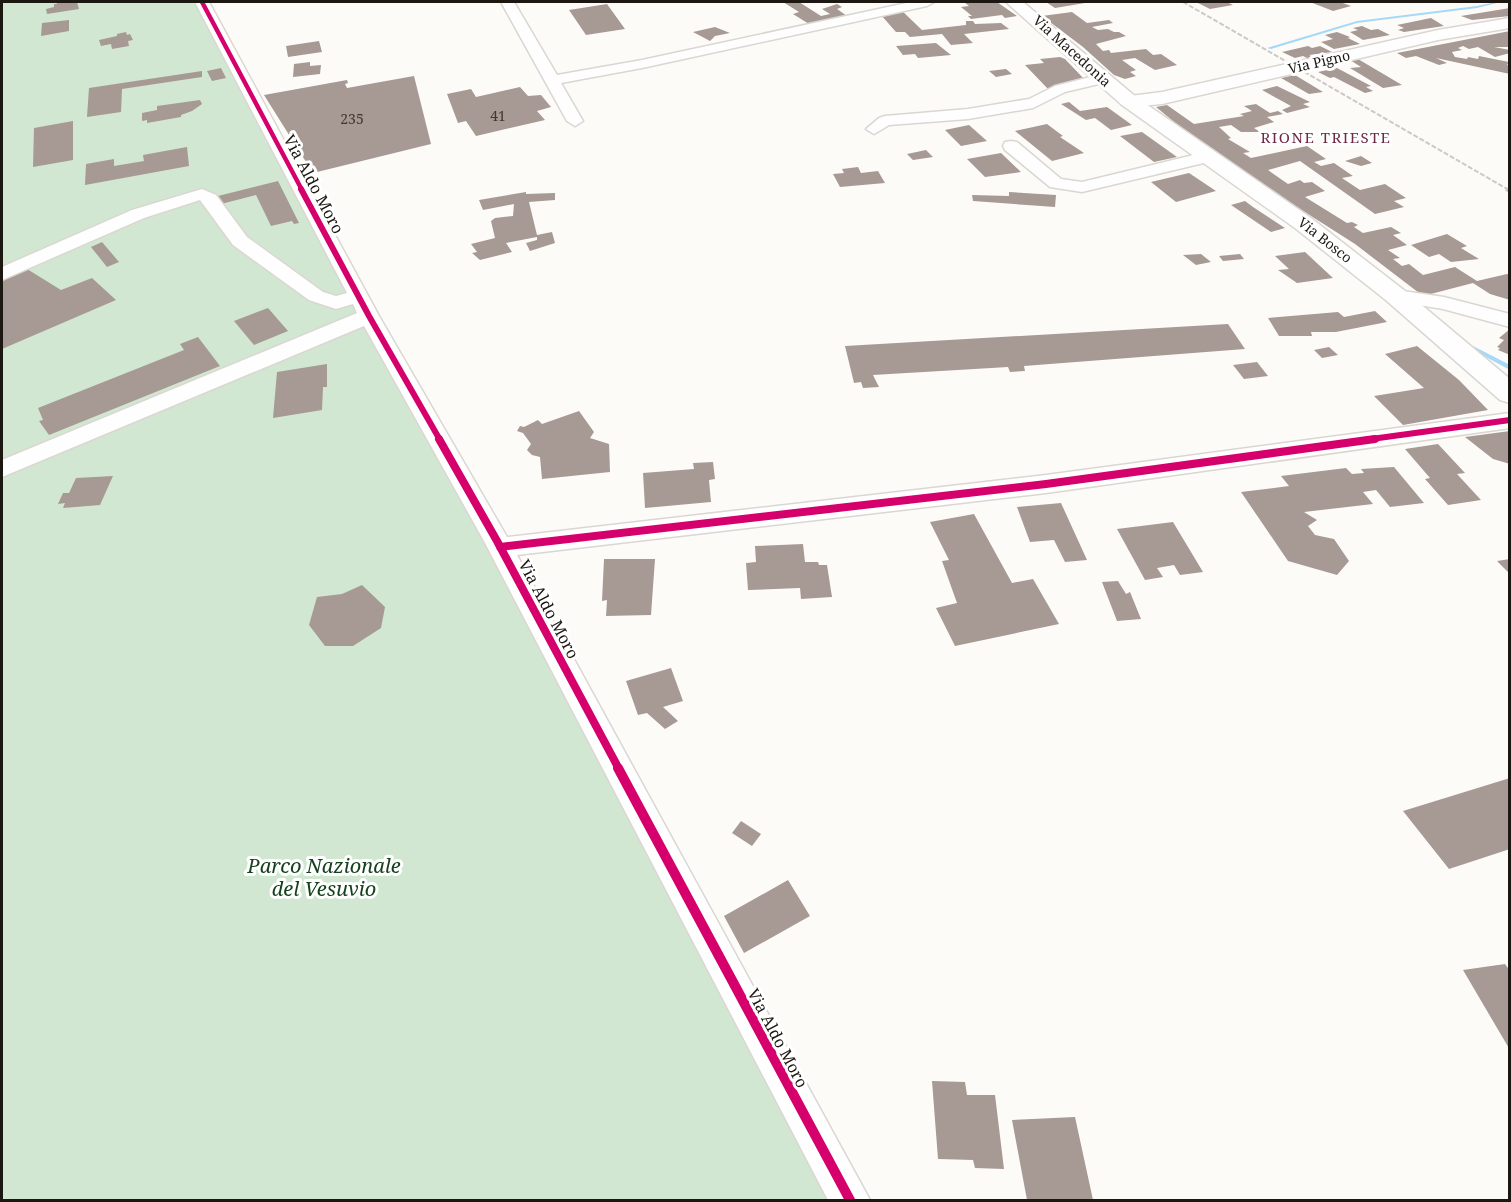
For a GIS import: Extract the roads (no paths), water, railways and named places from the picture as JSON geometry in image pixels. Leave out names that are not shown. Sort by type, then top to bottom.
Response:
[{"type":"main road","name":"Via Macedonia","points":[[1014,2],[1054,33],[1102,79],[1129,101]]},
{"type":"main road","name":"Via Pigno","points":[[1129,101],[1162,98],[1438,34],[1509,23]]},
{"type":"main road","name":"Via Bosco","points":[[1129,101],[1206,157],[1303,222],[1396,296],[1509,394]]},
{"type":"street","name":"Via Aldo Moro","points":[[202,2],[364,306],[500,547],[850,1200]]},
{"type":"street","points":[[508,2],[575,121]]},
{"type":"street","points":[[553,80],[642,64],[927,2]]},
{"type":"street","points":[[874,129],[885,121],[968,114],[1033,103],[1060,89],[1102,79]]},
{"type":"street","points":[[1011,146],[1056,183],[1082,187],[1206,157]]},
{"type":"street","points":[[2,274],[138,214],[202,194],[210,199],[240,241],[315,296],[336,303],[364,306]]},
{"type":"street","points":[[1396,296],[1444,303],[1509,321]]},
{"type":"street","points":[[2,470],[364,306]]},
{"type":"street","points":[[500,547],[1046,484],[1509,420]]},
{"type":"waterway","points":[[1269,48],[1357,22],[1477,7],[1499,2]]},
{"type":"waterway","points":[[1473,348],[1510,368]]},
{"type":"railway","points":[[1183,2],[1509,190]]},
{"type":"railway","points":[[1506,189],[1510,191]]},
{"type":"district","name":"RIONE TRIESTE","points":[[1326,138]]},
{"type":"park label","name":"Parco Nazionale del Vesuvio","points":[[324,878]]}]
